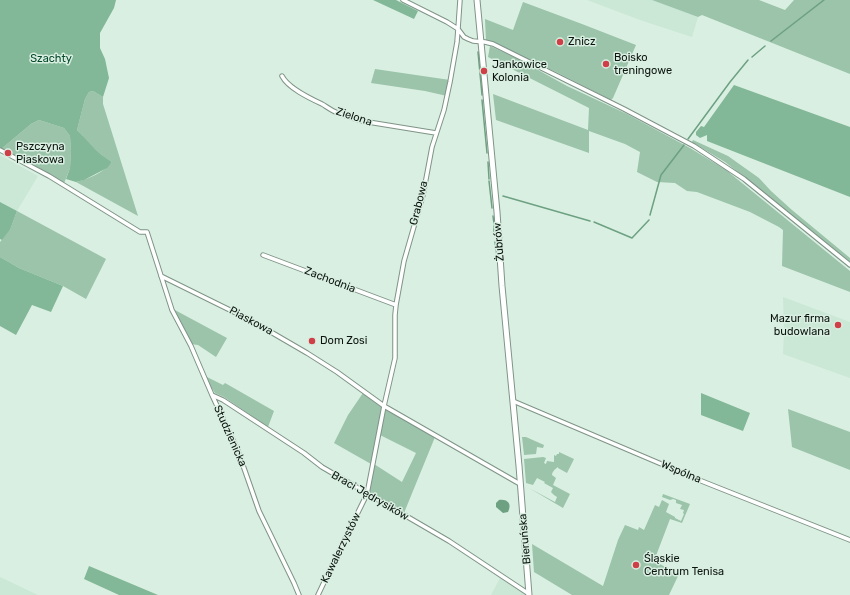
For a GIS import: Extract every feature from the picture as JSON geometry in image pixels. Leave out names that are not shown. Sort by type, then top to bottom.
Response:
[{"type":"main road","name":"Żubrów","points":[[477,0],[520,484]]},
{"type":"main road","name":"Bieruńska","points":[[520,484],[529,595]]},
{"type":"street","points":[[403,0],[447,22],[473,42],[493,44],[624,109],[694,146],[744,179],[850,265]]},
{"type":"street","name":"Grabowa","points":[[384,406],[395,358],[396,305],[404,261],[423,195],[432,147],[444,110],[457,42],[460,0]]},
{"type":"street","name":"Zielona","points":[[282,76],[284,81],[314,101],[352,119],[436,133]]},
{"type":"street","points":[[0,150],[49,176],[140,232],[147,232],[162,276]]},
{"type":"street","name":"Zachodnia","points":[[263,255],[396,305]]},
{"type":"street","name":"Studzienicka","points":[[162,276],[172,310],[191,346],[238,451],[259,511],[299,595]]},
{"type":"street","name":"Piaskowa","points":[[162,276],[242,316],[301,349],[337,372],[384,406],[520,484]]},
{"type":"street","name":"Braci Jędrysików","points":[[212,395],[223,400],[304,453],[322,467],[449,541],[529,595]]},
{"type":"street","name":"Wspólna","points":[[513,401],[699,480],[850,540]]},
{"type":"street","name":"Kawalerzystów","points":[[318,595],[367,494],[384,406]]},
{"type":"shaded area","points":[[587,0],[652,0],[698,17],[692,37],[640,20]]},
{"type":"shaded area","points":[[652,0],[759,0],[785,10],[794,0],[850,0],[850,74],[702,15],[698,17]]},
{"type":"shaded area","points":[[523,2],[636,45],[611,100],[556,72],[486,41],[485,19],[513,30]]},
{"type":"shaded area","points":[[490,46],[520,60],[567,86],[627,114],[690,148],[726,170],[850,271],[850,292],[782,266],[783,230],[779,227],[750,212],[697,192],[687,191],[675,183],[657,182],[637,172],[640,152],[625,144],[589,131],[589,153],[496,120],[493,94],[588,130],[589,108],[488,57]]},
{"type":"shaded area","points":[[375,69],[450,80],[447,96],[425,91],[371,83]]},
{"type":"shaded area","points":[[93,91],[103,97],[103,104],[138,216],[76,182],[96,175],[112,162],[91,146],[77,130],[85,99],[89,92]]},
{"type":"shaded area","points":[[39,120],[64,128],[70,136],[70,168],[63,186],[0,150],[31,124]]},
{"type":"shaded area","points":[[693,140],[728,156],[759,178],[792,210],[850,258],[850,263],[725,162],[692,142]]},
{"type":"shaded area","points":[[0,155],[38,176],[17,211],[0,202]]},
{"type":"shaded area","points":[[17,211],[106,259],[86,299],[63,286],[19,268],[0,257],[0,242],[10,230]]},
{"type":"shaded area","points":[[783,297],[850,322],[850,378],[783,354]]},
{"type":"shaded area","points":[[173,309],[227,338],[216,357],[198,345],[191,344]]},
{"type":"shaded area","points":[[205,376],[223,385],[225,383],[274,411],[268,427],[224,397],[215,393]]},
{"type":"shaded area","points":[[363,393],[383,407],[371,464],[334,443],[348,415]]},
{"type":"shaded area","points":[[385,409],[435,437],[404,513],[369,494],[374,464],[402,482],[416,453],[380,435]]},
{"type":"shaded area","points":[[788,409],[850,432],[850,470],[792,447]]},
{"type":"shaded area","points":[[522,437],[526,437],[544,445],[543,448],[537,447],[536,454],[524,455]]},
{"type":"shaded area","points":[[559,452],[574,459],[567,473],[558,467],[552,474],[556,478],[553,485],[570,494],[563,508],[529,488],[555,502],[557,497],[551,492],[553,488],[544,483],[545,482],[537,478],[533,485],[526,483],[524,459],[543,457],[546,458],[544,463],[546,464],[547,461],[554,462],[554,455],[556,456]]},
{"type":"shaded area","name":"Śląskie Centrum Tenisa","points":[[663,494],[690,504],[682,523],[670,519],[654,561],[679,574],[669,595],[572,595],[534,572],[532,544],[603,586],[618,540],[625,525],[638,530],[639,527],[644,530],[655,505],[659,507],[662,500],[669,504],[666,512],[681,521],[684,514],[684,510],[680,509],[682,505],[676,503],[676,500],[670,500],[662,497]]},
{"type":"shaded area","points":[[499,500],[507,501],[510,507],[508,512],[503,513],[496,507],[496,503]]},
{"type":"shaded area","points":[[0,577],[38,595],[0,595]]},
{"type":"shaded area","points":[[500,578],[526,595],[491,595]]},
{"type":"green space","name":"Szachty","points":[[0,0],[116,0],[114,8],[100,33],[100,48],[105,59],[109,78],[103,97],[93,91],[89,92],[85,99],[77,130],[95,149],[112,162],[107,168],[84,180],[76,182],[66,179],[70,168],[70,136],[64,128],[39,120],[31,124],[0,150]]},
{"type":"green space","points":[[373,0],[396,0],[418,11],[414,19]]},
{"type":"green space","points":[[734,85],[850,127],[850,197],[707,141],[707,135],[700,138],[696,135],[696,132],[701,126],[704,127]]},
{"type":"green space","points":[[0,202],[17,211],[10,230],[2,240],[0,239]]},
{"type":"green space","points":[[0,257],[19,268],[63,286],[51,312],[32,305],[16,335],[0,326]]},
{"type":"green space","points":[[701,393],[750,413],[743,431],[701,415]]},
{"type":"green space","points":[[89,566],[158,595],[119,595],[84,579]]},
{"type":"waterway","points":[[771,41],[824,0]]},
{"type":"waterway","points":[[752,57],[765,46]]},
{"type":"waterway","points":[[478,52],[482,95]]},
{"type":"waterway","points":[[688,139],[748,60]]},
{"type":"waterway","points":[[482,100],[487,153]]},
{"type":"waterway","points":[[650,215],[661,175],[684,145]]},
{"type":"waterway","points":[[488,162],[489,179]]},
{"type":"waterway","points":[[489,181],[492,208]]},
{"type":"waterway","points":[[503,196],[590,221]]},
{"type":"waterway","points":[[493,216],[494,224]]},
{"type":"waterway","points":[[594,222],[632,238],[649,220]]},
{"type":"waterway","points":[[494,226],[494,234]]},
{"type":"waterway","points":[[495,242],[498,263]]},
{"type":"place","name":"Znicz","points":[[560,42]]},
{"type":"place","name":"Boisko treningowe","points":[[606,64]]},
{"type":"place","name":"Jankowice Kolonia","points":[[484,71]]},
{"type":"place","name":"Pszczyna Piaskowa","points":[[8,153]]},
{"type":"place","name":"Mazur firma budowlana","points":[[838,325]]},
{"type":"place","name":"Dom Zosi","points":[[312,341]]},
{"type":"place","name":"Śląskie Centrum Tenisa","points":[[636,565]]}]
